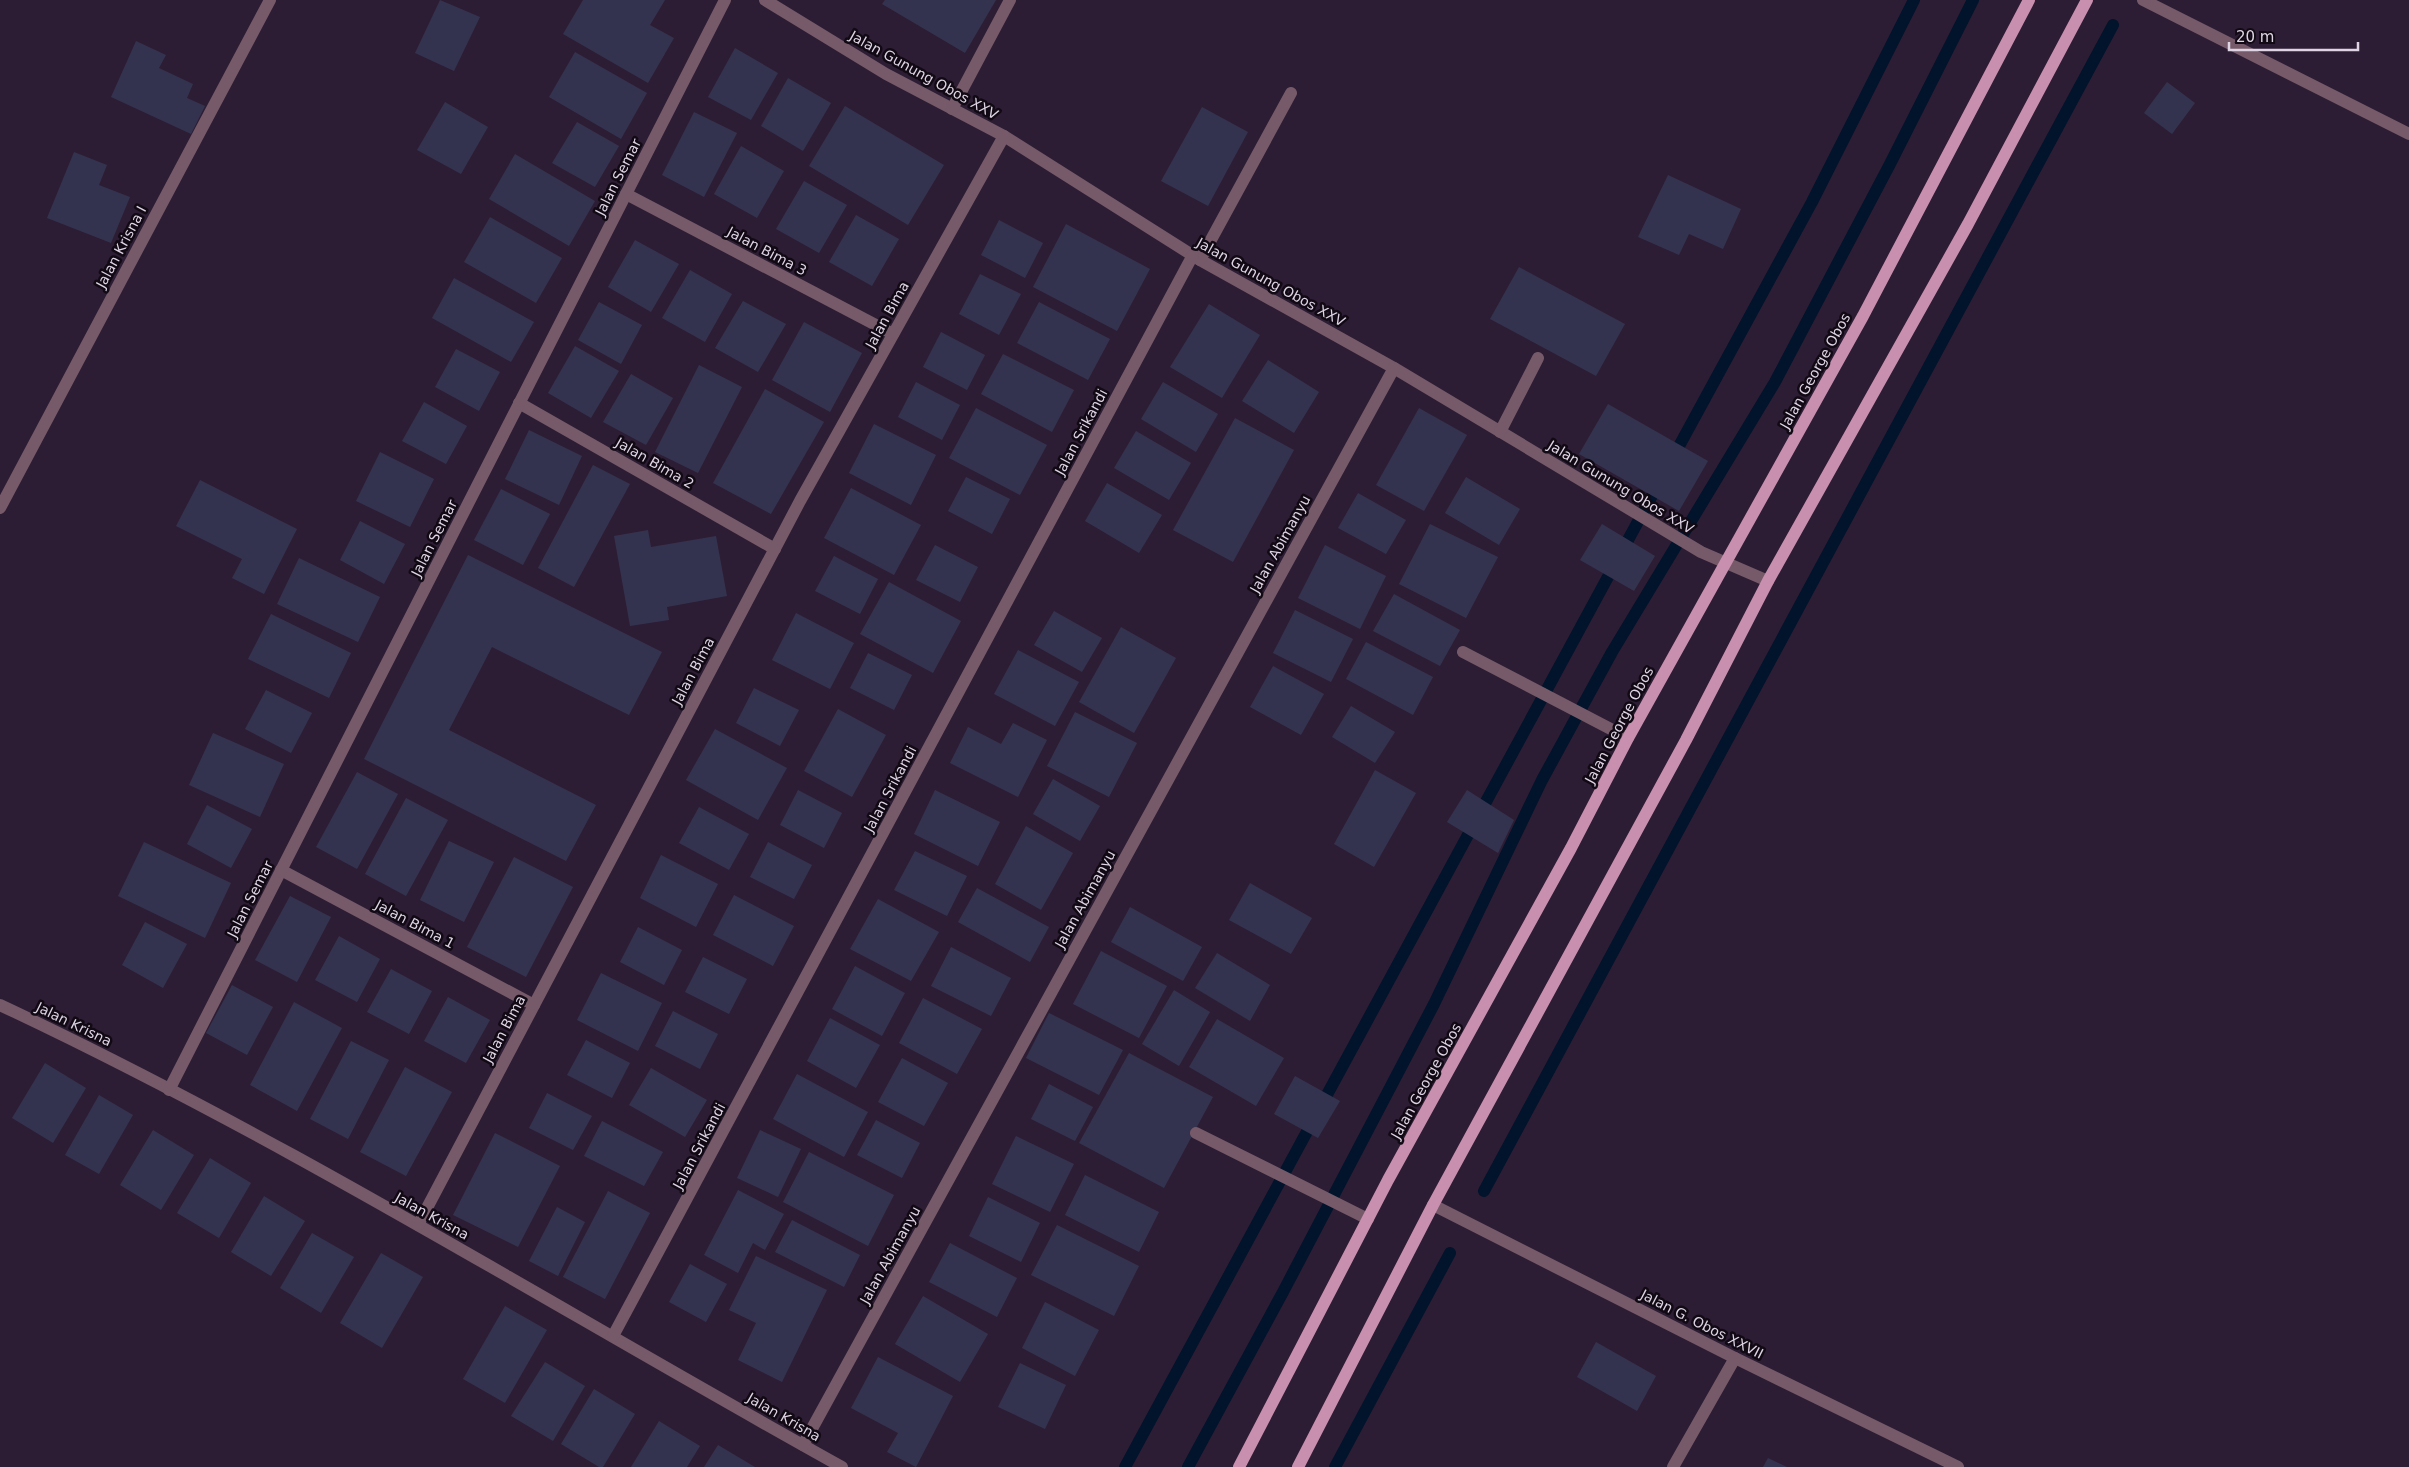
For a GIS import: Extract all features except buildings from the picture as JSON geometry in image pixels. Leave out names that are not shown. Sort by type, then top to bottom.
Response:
[{"type":"main road","name":"Jalan George Obos","points":[[1239,1467],[1368,1219],[1571,848],[1628,738],[1724,562],[1863,316],[2029,0]]},
{"type":"main road","points":[[1298,1467],[1433,1205],[1686,740],[1768,581],[1968,224],[2087,0]]},
{"type":"street","name":"Jalan Krisna I","points":[[0,508],[270,0]]},
{"type":"street","name":"Jalan Semar","points":[[169,1090],[725,0]]},
{"type":"street","name":"Jalan Gunung Obos XXV","points":[[765,0],[886,74],[1004,136],[1196,257],[1394,368],[1669,534],[1701,552],[1768,581]]},
{"type":"street","points":[[952,109],[1010,0]]},
{"type":"street","points":[[2143,0],[2409,134]]},
{"type":"street","name":"Jalan Srikandi","points":[[614,1336],[1196,257],[1291,93]]},
{"type":"street","name":"Jalan Bima","points":[[418,1225],[775,548],[1004,136]]},
{"type":"street","name":"Jalan Bima 3","points":[[626,194],[893,334]]},
{"type":"street","points":[[1500,432],[1538,358]]},
{"type":"street","name":"Jalan Abimanyu","points":[[803,1446],[1394,368]]},
{"type":"street","name":"Jalan Bima 2","points":[[520,403],[775,548]]},
{"type":"street","points":[[1463,652],[1628,738]]},
{"type":"street","name":"Jalan Bima 1","points":[[281,870],[534,1005]]},
{"type":"street","name":"Jalan Krisna","points":[[0,1005],[99,1051],[418,1225],[842,1467]]},
{"type":"street","points":[[1196,1133],[1368,1219]]},
{"type":"street","name":"Jalan G. Obos XXVII","points":[[1433,1205],[1938,1462],[1958,1467]]},
{"type":"street","points":[[1673,1467],[1735,1358]]},
{"type":"waterway","points":[[1672,459],[1812,202],[1914,0]]},
{"type":"waterway","points":[[1188,1467],[1283,1292],[1434,1004],[1542,780],[1612,652],[1775,382],[1890,164],[1973,0]]},
{"type":"waterway","points":[[1484,1191],[2113,25]]},
{"type":"waterway","points":[[1125,1467],[1660,481]]},
{"type":"waterway","points":[[1335,1467],[1450,1253]]}]
